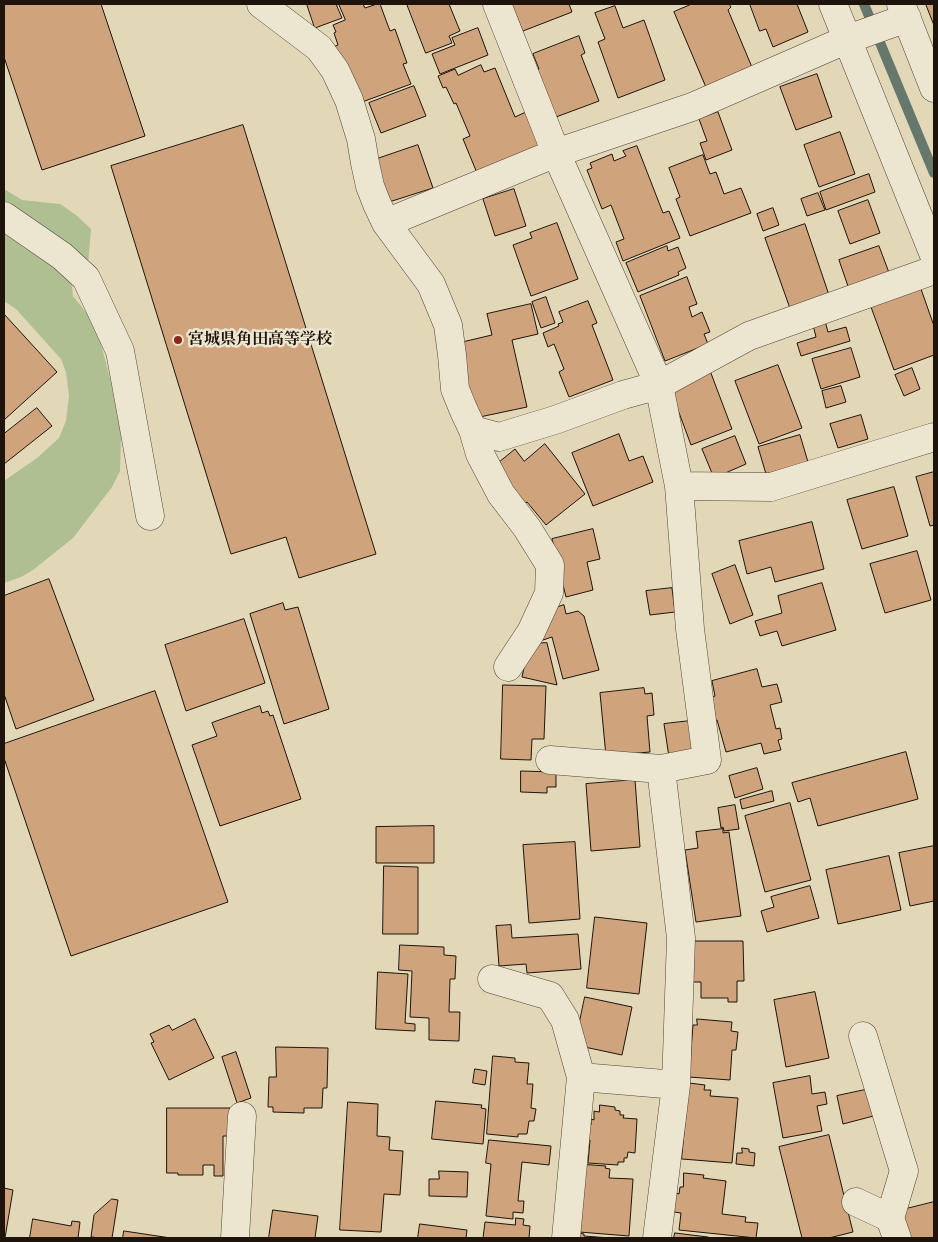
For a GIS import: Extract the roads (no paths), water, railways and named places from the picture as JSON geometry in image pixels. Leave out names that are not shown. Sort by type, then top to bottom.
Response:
[{"type":"street","points":[[497,4],[556,153],[659,385],[680,486],[690,629],[707,760],[661,769],[550,760]]},
{"type":"street","points":[[833,4],[934,255]]},
{"type":"street","points":[[268,5],[319,48],[335,70],[349,100],[361,139],[370,186],[377,204],[386,222],[431,284],[448,325],[455,389],[473,430],[480,454],[501,494],[550,565],[549,593],[531,632],[508,667]]},
{"type":"street","points":[[386,222],[556,153],[692,107],[848,39],[904,11],[934,88]]},
{"type":"street","points":[[4,216],[62,256],[86,278],[120,352],[150,516]]},
{"type":"street","points":[[473,430],[499,437],[555,420],[623,395],[659,385],[749,336],[934,270]]},
{"type":"street","points":[[680,486],[771,488],[934,437]]},
{"type":"street","points":[[657,1238],[676,1085],[681,938],[661,769]]},
{"type":"street","points":[[492,979],[550,996],[565,1020],[581,1077],[566,1238]]},
{"type":"street","points":[[856,1202],[893,1228],[904,1170],[863,1036]]},
{"type":"street","points":[[581,1077],[676,1085]]},
{"type":"street","points":[[235,1238],[242,1116]]},
{"type":"waterway","points":[[864,4],[934,173]]},
{"type":"place","name":"宮城県角田高等学校","points":[[178,340]]}]
